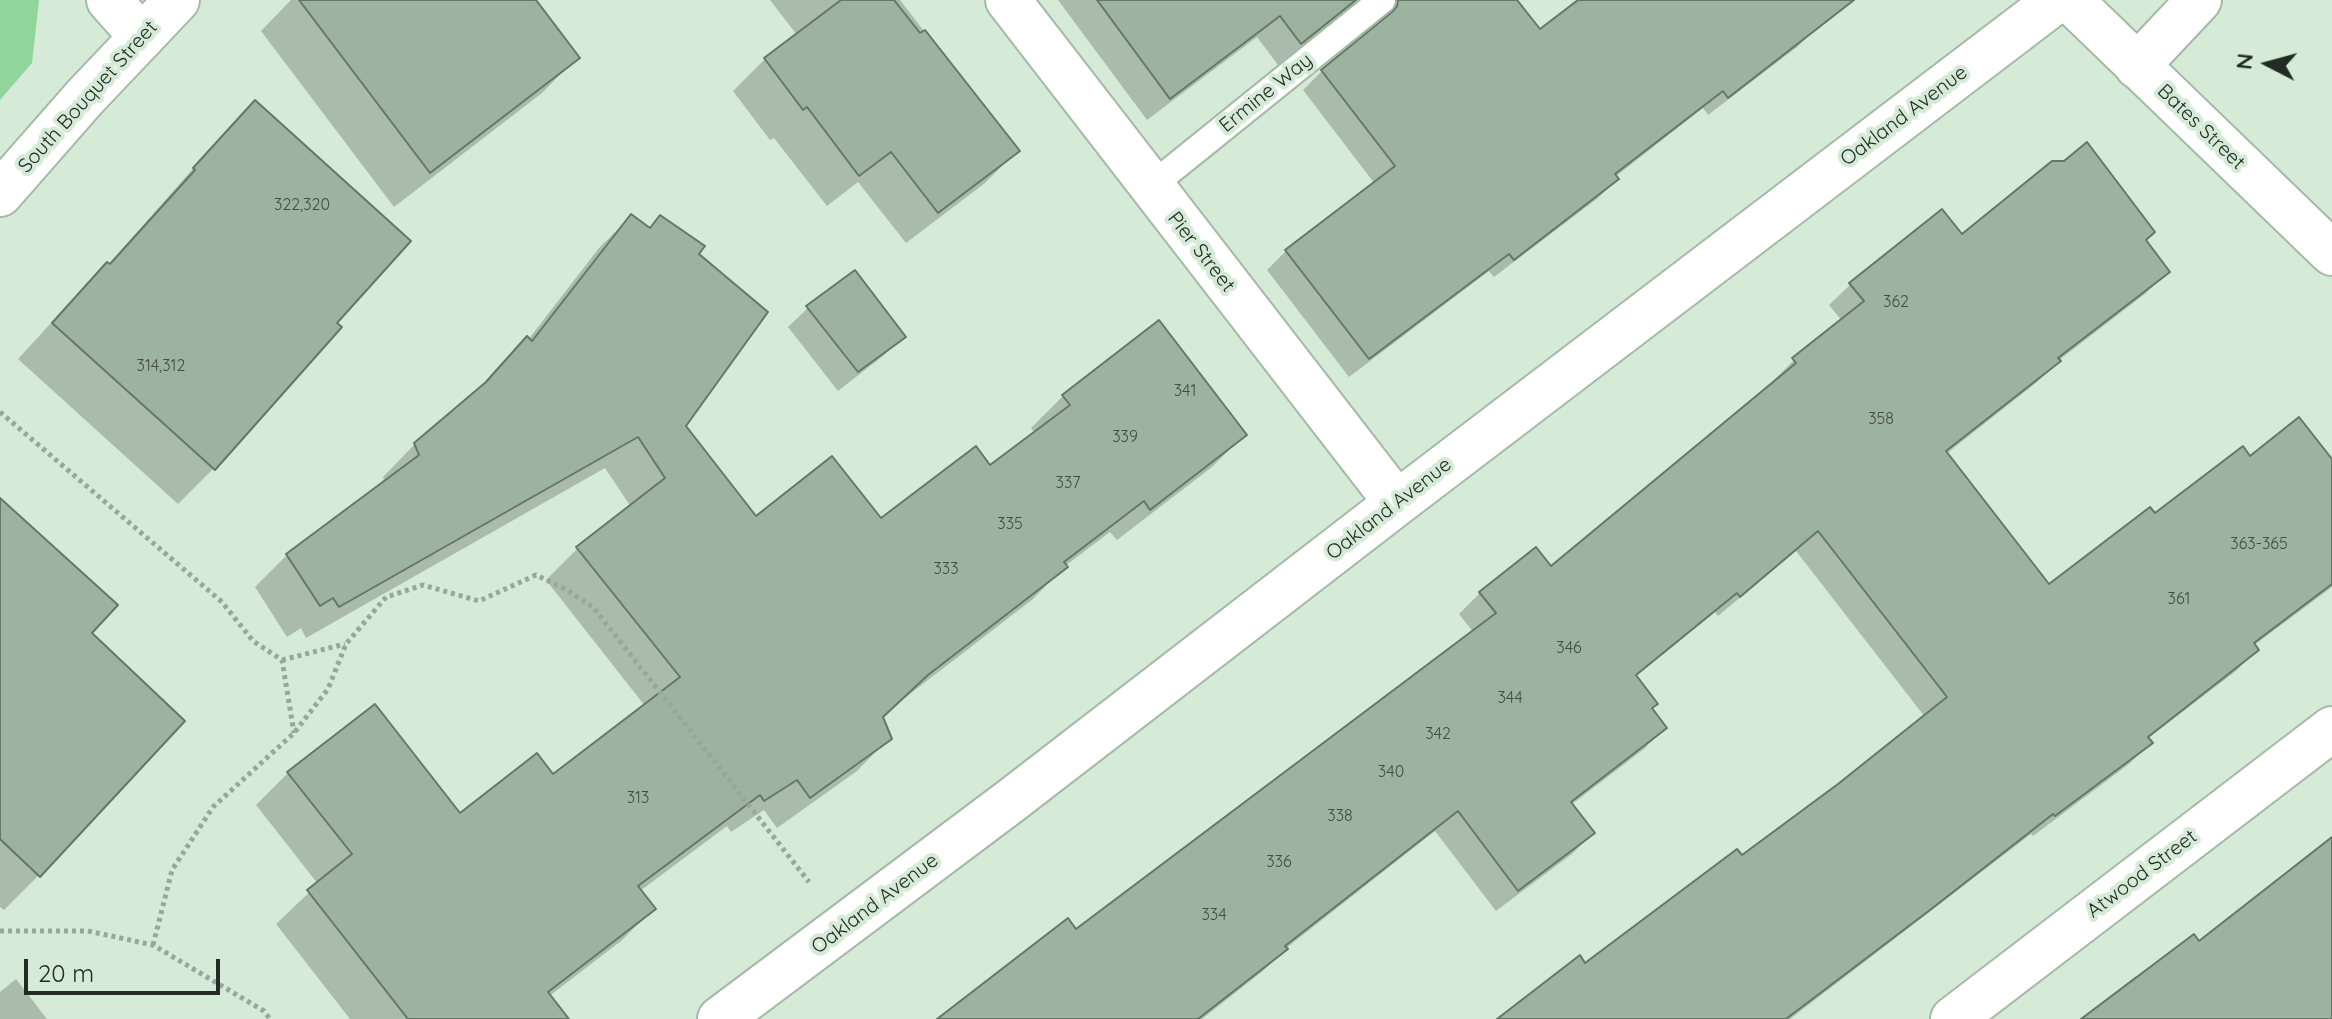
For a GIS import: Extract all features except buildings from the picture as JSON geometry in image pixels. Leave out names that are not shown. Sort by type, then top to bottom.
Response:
[{"type":"street","points":[[109,0],[142,37]]},
{"type":"street","name":"South Bouquet Street","points":[[0,194],[85,97],[177,0]]},
{"type":"street","name":"Pier Street","points":[[1008,0],[1397,503]]},
{"type":"street","name":"Oakland Avenue","points":[[720,1019],[2057,0]]},
{"type":"street","name":"Bates Street","points":[[2070,0],[2332,253]]},
{"type":"street","points":[[2137,66],[2199,0]]},
{"type":"street","name":"Atwood Street","points":[[1953,1019],[2332,729]]},
{"type":"lane","name":"Ermine Way","points":[[1150,187],[1382,0]]},
{"type":"path","points":[[0,412],[222,602],[253,641],[282,660],[346,644]]},
{"type":"path","points":[[153,945],[172,870],[213,807],[294,733],[328,689],[346,644],[386,597],[423,585],[479,601],[536,575],[593,607],[843,928]]},
{"type":"path","points":[[282,660],[294,733]]},
{"type":"path","points":[[0,923],[2,931],[88,931],[153,945],[264,1011],[270,1019]]},
{"type":"green space","points":[[0,0],[39,0],[32,63],[0,100]]}]
